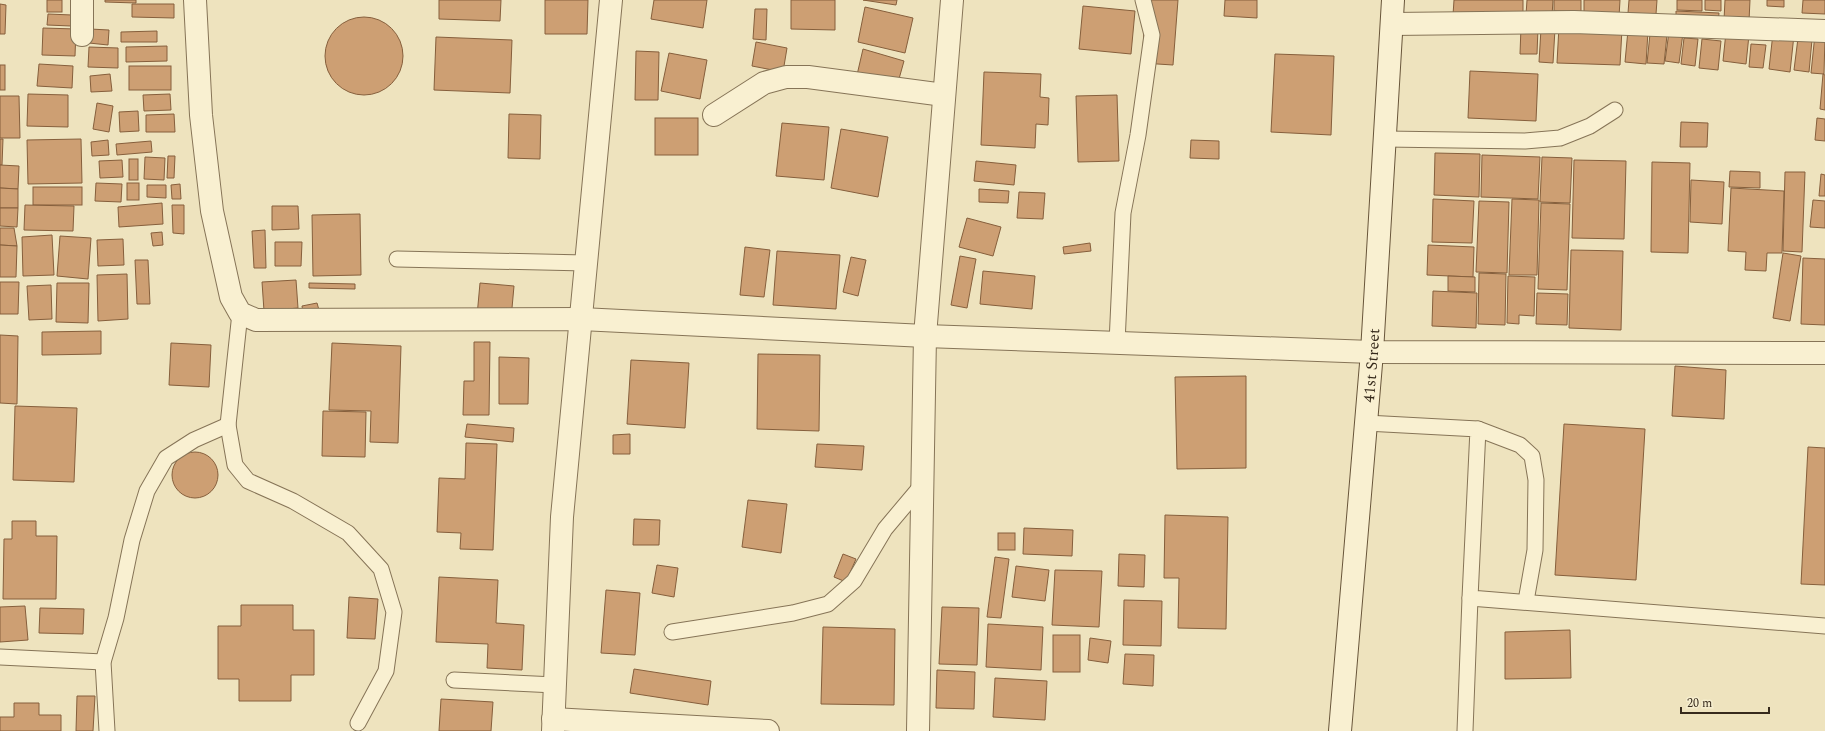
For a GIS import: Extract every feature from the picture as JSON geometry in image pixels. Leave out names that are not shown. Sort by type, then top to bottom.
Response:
[{"type":"street","points":[[82,0],[82,34]]},
{"type":"street","points":[[195,0],[201,115],[212,211],[231,297],[240,313],[256,320],[581,319],[925,336],[1372,352],[1825,353]]},
{"type":"street","points":[[611,0],[562,517],[553,725],[768,731]]},
{"type":"street","points":[[918,731],[925,336],[952,0]]},
{"type":"street","name":"41st Street","points":[[1340,731],[1372,352],[1393,0]]},
{"type":"street","points":[[1392,24],[1574,22],[1825,31]]},
{"type":"street","points":[[714,115],[764,83],[786,77],[808,77],[944,95]]},
{"type":"lane","points":[[1118,343],[1123,213],[1138,135],[1152,36],[1143,0]]},
{"type":"lane","points":[[1385,139],[1525,141],[1560,138],[1590,126],[1615,110]]},
{"type":"lane","points":[[397,259],[586,263]]},
{"type":"lane","points":[[240,313],[228,425],[235,465],[248,481],[293,501],[348,533],[381,569],[394,612],[386,671],[358,723]]},
{"type":"lane","points":[[1366,423],[1478,429],[1520,446],[1532,456],[1536,480],[1535,550],[1526,602]]},
{"type":"lane","points":[[107,731],[103,662],[116,618],[132,540],[147,492],[166,458],[194,440],[228,425]]},
{"type":"lane","points":[[1465,731],[1478,429]]},
{"type":"lane","points":[[672,632],[793,613],[828,604],[854,581],[885,529],[922,485]]},
{"type":"lane","points":[[1470,598],[1825,626]]},
{"type":"lane","points":[[0,657],[103,662]]},
{"type":"lane","points":[[454,680],[555,685]]},
{"type":"building","points":[[47,0],[62,0],[62,12],[47,12]]},
{"type":"building","points":[[105,0],[136,0],[136,3],[105,2]]},
{"type":"building","points":[[439,0],[501,0],[500,21],[439,19]]},
{"type":"building","points":[[545,0],[588,0],[587,34],[545,34]]},
{"type":"building","points":[[654,0],[707,0],[703,28],[651,19]]},
{"type":"building","points":[[791,0],[835,0],[835,30],[791,29]]},
{"type":"building","points":[[863,0],[897,0],[896,5]]},
{"type":"building","points":[[1146,0],[1178,0],[1173,65],[1142,63]]},
{"type":"building","points":[[1225,0],[1257,0],[1257,18],[1224,16]]},
{"type":"building","points":[[1454,0],[1523,0],[1523,17],[1453,15]]},
{"type":"building","points":[[1527,0],[1553,0],[1552,16],[1526,15]]},
{"type":"building","points":[[1554,0],[1581,0],[1581,12],[1554,11]]},
{"type":"building","points":[[1584,0],[1620,0],[1619,17],[1584,16]]},
{"type":"building","points":[[1629,0],[1657,0],[1656,14],[1628,13]]},
{"type":"building","points":[[1677,0],[1702,0],[1702,11],[1677,10]]},
{"type":"building","points":[[1705,0],[1721,0],[1721,11],[1705,10]]},
{"type":"building","points":[[1725,0],[1750,0],[1749,21],[1724,20]]},
{"type":"building","points":[[1767,0],[1784,0],[1784,7],[1767,6]]},
{"type":"building","points":[[1803,0],[1825,0],[1825,14],[1802,13]]},
{"type":"building","points":[[0,4],[6,5],[5,34],[0,34]]},
{"type":"building","points":[[132,4],[174,4],[174,18],[132,17]]},
{"type":"building","points":[[1083,6],[1135,11],[1131,54],[1079,49]]},
{"type":"building","points":[[865,7],[913,18],[905,53],[858,42]]},
{"type":"building","points":[[755,9],[767,9],[766,40],[753,39]]},
{"type":"building","points":[[1676,11],[1719,13],[1718,24],[1676,23]]},
{"type":"building","points":[[48,14],[72,15],[71,26],[47,25]]},
{"type":"building","points":[[364,17],[379,20],[392,28],[400,41],[403,56],[400,71],[392,84],[379,92],[364,95],[349,92],[336,84],[328,71],[325,56],[328,41],[336,28],[349,20]]},
{"type":"building","points":[[1559,26],[1622,29],[1620,65],[1557,63]]},
{"type":"building","points":[[1521,27],[1538,28],[1537,54],[1520,54]]},
{"type":"building","points":[[43,28],[76,29],[75,56],[42,55]]},
{"type":"building","points":[[90,29],[109,30],[108,45],[89,43]]},
{"type":"building","points":[[1541,29],[1555,29],[1553,63],[1539,62]]},
{"type":"building","points":[[1628,30],[1648,31],[1646,64],[1625,62]]},
{"type":"building","points":[[157,31],[157,42],[121,42],[121,32]]},
{"type":"building","points":[[1669,32],[1683,33],[1679,63],[1665,61]]},
{"type":"building","points":[[1726,32],[1749,35],[1746,64],[1723,61]]},
{"type":"building","points":[[1773,33],[1794,35],[1790,72],[1769,69]]},
{"type":"building","points":[[1650,34],[1667,35],[1664,64],[1647,63]]},
{"type":"building","points":[[1815,34],[1825,36],[1824,74],[1811,73]]},
{"type":"building","points":[[436,37],[512,40],[510,93],[434,90]]},
{"type":"building","points":[[1684,38],[1698,39],[1695,66],[1681,64]]},
{"type":"building","points":[[1798,38],[1812,40],[1809,72],[1794,70]]},
{"type":"building","points":[[1702,39],[1721,41],[1718,70],[1699,68]]},
{"type":"building","points":[[756,42],[787,48],[783,72],[752,66]]},
{"type":"building","points":[[1751,44],[1766,45],[1763,68],[1749,67]]},
{"type":"building","points":[[167,46],[167,61],[126,62],[126,47]]},
{"type":"building","points":[[89,47],[118,48],[118,68],[88,67]]},
{"type":"building","points":[[863,49],[904,61],[897,86],[857,75]]},
{"type":"building","points":[[636,51],[659,52],[658,100],[635,100]]},
{"type":"building","points":[[669,53],[707,60],[700,99],[661,91]]},
{"type":"building","points":[[1275,54],[1334,56],[1331,135],[1271,132]]},
{"type":"building","points":[[39,64],[73,66],[72,88],[37,86]]},
{"type":"building","points":[[0,65],[5,65],[5,90],[0,90]]},
{"type":"building","points":[[129,66],[171,66],[171,90],[129,90]]},
{"type":"building","points":[[1470,71],[1538,74],[1536,121],[1468,118]]},
{"type":"building","points":[[984,72],[1041,74],[1040,97],[1049,98],[1048,125],[1036,124],[1035,148],[981,145]]},
{"type":"building","points":[[110,74],[112,91],[91,92],[90,76]]},
{"type":"building","points":[[1823,74],[1825,75],[1825,110],[1820,109]]},
{"type":"building","points":[[28,94],[68,95],[68,127],[27,126]]},
{"type":"building","points":[[170,94],[171,110],[144,111],[143,95]]},
{"type":"building","points":[[1117,95],[1119,161],[1078,162],[1076,96]]},
{"type":"building","points":[[0,96],[19,96],[20,138],[0,138]]},
{"type":"building","points":[[97,103],[113,106],[109,132],[93,129]]},
{"type":"building","points":[[138,111],[139,131],[120,132],[119,112]]},
{"type":"building","points":[[174,114],[175,132],[146,132],[146,115]]},
{"type":"building","points":[[509,114],[541,115],[540,159],[508,158]]},
{"type":"building","points":[[655,118],[698,118],[698,155],[655,155]]},
{"type":"building","points":[[1817,118],[1825,119],[1825,141],[1815,140]]},
{"type":"building","points":[[1681,122],[1708,123],[1707,147],[1680,147]]},
{"type":"building","points":[[782,123],[829,127],[824,180],[776,176]]},
{"type":"building","points":[[841,129],[888,137],[878,197],[831,188]]},
{"type":"building","points":[[0,139],[3,139],[2,165],[0,165]]},
{"type":"building","points":[[81,139],[82,183],[28,184],[27,140]]},
{"type":"building","points":[[108,140],[109,155],[92,156],[91,142]]},
{"type":"building","points":[[1191,140],[1219,141],[1219,159],[1190,158]]},
{"type":"building","points":[[151,141],[152,152],[117,155],[116,144]]},
{"type":"building","points":[[1435,153],[1480,154],[1479,197],[1434,195]]},
{"type":"building","points":[[1482,155],[1540,157],[1538,199],[1481,197]]},
{"type":"building","points":[[168,156],[175,156],[174,178],[167,178]]},
{"type":"building","points":[[145,157],[165,158],[164,180],[144,179]]},
{"type":"building","points":[[1542,157],[1572,158],[1570,203],[1540,202]]},
{"type":"building","points":[[129,159],[138,159],[138,180],[129,180]]},
{"type":"building","points":[[122,160],[123,177],[100,178],[99,161]]},
{"type":"building","points":[[1574,160],[1626,161],[1624,239],[1572,238]]},
{"type":"building","points":[[976,161],[1016,165],[1014,185],[974,181]]},
{"type":"building","points":[[1652,162],[1690,163],[1688,253],[1651,252]]},
{"type":"building","points":[[0,165],[19,166],[18,189],[0,188]]},
{"type":"building","points":[[1730,171],[1760,172],[1760,188],[1729,187]]},
{"type":"building","points":[[1785,172],[1805,172],[1802,252],[1783,251]]},
{"type":"building","points":[[1821,174],[1825,175],[1825,196],[1819,196]]},
{"type":"building","points":[[1691,180],[1724,182],[1722,224],[1690,222]]},
{"type":"building","points":[[96,183],[122,184],[121,202],[95,201]]},
{"type":"building","points":[[127,183],[139,183],[139,200],[127,200]]},
{"type":"building","points":[[180,184],[181,199],[172,199],[171,185]]},
{"type":"building","points":[[147,185],[166,185],[166,198],[147,197]]},
{"type":"building","points":[[33,187],[82,187],[82,205],[33,205]]},
{"type":"building","points":[[0,188],[18,189],[18,208],[0,208]]},
{"type":"building","points":[[1731,188],[1784,191],[1782,253],[1767,253],[1766,271],[1745,270],[1746,252],[1728,251]]},
{"type":"building","points":[[979,189],[1009,191],[1008,203],[979,202]]},
{"type":"building","points":[[1019,192],[1045,193],[1043,219],[1017,218]]},
{"type":"building","points":[[1433,199],[1474,201],[1472,243],[1432,242]]},
{"type":"building","points":[[1512,199],[1539,200],[1537,275],[1509,275]]},
{"type":"building","points":[[1813,200],[1825,201],[1825,228],[1810,227]]},
{"type":"building","points":[[1479,201],[1509,202],[1507,273],[1476,272]]},
{"type":"building","points":[[162,203],[163,224],[119,227],[118,207]]},
{"type":"building","points":[[1541,203],[1570,204],[1567,290],[1538,289]]},
{"type":"building","points":[[25,205],[74,206],[73,231],[24,230]]},
{"type":"building","points":[[172,205],[184,205],[184,234],[173,233]]},
{"type":"building","points":[[272,206],[298,206],[299,229],[272,230]]},
{"type":"building","points":[[0,208],[18,208],[17,227],[0,226]]},
{"type":"building","points":[[360,214],[361,275],[313,276],[312,215]]},
{"type":"building","points":[[967,218],[1001,227],[993,256],[959,247]]},
{"type":"building","points":[[0,228],[14,228],[17,246],[0,245]]},
{"type":"building","points":[[265,230],[266,268],[254,268],[252,231]]},
{"type":"building","points":[[162,232],[163,245],[153,246],[151,233]]},
{"type":"building","points":[[52,235],[54,275],[23,276],[22,237]]},
{"type":"building","points":[[60,236],[91,238],[88,279],[57,276]]},
{"type":"building","points":[[123,239],[124,265],[98,266],[97,240]]},
{"type":"building","points":[[275,242],[302,242],[301,266],[275,266]]},
{"type":"building","points":[[1090,243],[1091,251],[1064,254],[1063,247]]},
{"type":"building","points":[[0,245],[17,246],[16,277],[0,277]]},
{"type":"building","points":[[1428,245],[1474,247],[1473,277],[1427,275]]},
{"type":"building","points":[[745,247],[770,250],[764,297],[740,295]]},
{"type":"building","points":[[1571,250],[1623,251],[1621,330],[1569,328]]},
{"type":"building","points":[[777,251],[840,255],[836,309],[773,305]]},
{"type":"building","points":[[1783,253],[1801,256],[1790,321],[1773,318]]},
{"type":"building","points":[[960,256],[976,259],[967,308],[951,305]]},
{"type":"building","points":[[851,257],[866,260],[858,296],[843,292]]},
{"type":"building","points":[[1803,258],[1825,259],[1825,325],[1801,324]]},
{"type":"building","points":[[135,260],[148,260],[150,304],[137,304]]},
{"type":"building","points":[[983,271],[1035,276],[1032,309],[980,304]]},
{"type":"building","points":[[1479,273],[1506,274],[1505,325],[1478,324]]},
{"type":"building","points":[[127,274],[128,319],[98,321],[97,275]]},
{"type":"building","points":[[1448,276],[1475,277],[1475,292],[1448,291]]},
{"type":"building","points":[[1508,276],[1535,277],[1534,316],[1519,315],[1519,324],[1507,323]]},
{"type":"building","points":[[296,280],[298,308],[264,311],[262,282]]},
{"type":"building","points":[[0,282],[19,282],[18,314],[0,314]]},
{"type":"building","points":[[57,283],[89,283],[88,323],[56,322]]},
{"type":"building","points":[[309,283],[355,284],[355,289],[309,288]]},
{"type":"building","points":[[480,283],[514,286],[511,319],[477,316]]},
{"type":"building","points":[[51,285],[52,319],[29,320],[27,286]]},
{"type":"building","points":[[1433,291],[1477,293],[1476,328],[1432,326]]},
{"type":"building","points":[[1537,293],[1568,294],[1567,325],[1536,324]]},
{"type":"building","points":[[317,303],[319,310],[303,313],[302,306]]},
{"type":"building","points":[[101,331],[101,354],[42,355],[42,332]]},
{"type":"building","points":[[0,335],[18,336],[17,404],[0,403]]},
{"type":"building","points":[[474,342],[490,342],[489,415],[463,415],[464,381],[474,381]]},
{"type":"building","points":[[171,343],[211,345],[209,387],[169,385]]},
{"type":"building","points":[[332,343],[401,346],[398,443],[370,442],[371,411],[329,410]]},
{"type":"building","points":[[758,354],[820,355],[819,431],[757,429]]},
{"type":"building","points":[[499,357],[529,358],[528,404],[499,404]]},
{"type":"building","points":[[631,360],[689,363],[685,428],[627,424]]},
{"type":"building","points":[[1675,366],[1726,370],[1724,419],[1672,416]]},
{"type":"building","points":[[1246,376],[1246,468],[1177,469],[1175,377]]},
{"type":"building","points":[[15,406],[77,408],[74,482],[13,480]]},
{"type":"building","points":[[323,411],[366,412],[365,457],[322,456]]},
{"type":"building","points":[[467,424],[514,428],[513,442],[465,437]]},
{"type":"building","points":[[1564,424],[1645,429],[1636,580],[1555,575]]},
{"type":"building","points":[[630,434],[630,454],[613,454],[613,435]]},
{"type":"building","points":[[466,443],[497,444],[493,550],[460,549],[461,533],[437,532],[439,478],[465,479]]},
{"type":"building","points":[[817,444],[864,446],[862,470],[815,467]]},
{"type":"building","points":[[1808,447],[1825,448],[1825,585],[1801,584]]},
{"type":"building","points":[[195,452],[208,456],[214,462],[218,475],[214,488],[208,494],[195,498],[182,494],[176,488],[172,475],[176,462],[182,456]]},
{"type":"building","points":[[748,500],[787,504],[781,553],[742,547]]},
{"type":"building","points":[[1165,515],[1228,517],[1226,629],[1178,628],[1179,578],[1164,578]]},
{"type":"building","points":[[634,519],[660,520],[659,545],[633,545]]},
{"type":"building","points":[[12,521],[36,521],[36,536],[57,536],[56,599],[3,599],[4,539],[12,539]]},
{"type":"building","points":[[1024,528],[1073,530],[1072,556],[1023,554]]},
{"type":"building","points":[[998,533],[1015,533],[1015,550],[998,550]]},
{"type":"building","points":[[843,554],[856,559],[846,582],[834,577]]},
{"type":"building","points":[[1119,554],[1145,555],[1144,587],[1118,586]]},
{"type":"building","points":[[995,557],[1009,559],[1001,618],[987,617]]},
{"type":"building","points":[[657,565],[678,568],[674,597],[652,593]]},
{"type":"building","points":[[1016,566],[1049,570],[1045,601],[1012,597]]},
{"type":"building","points":[[1055,570],[1102,571],[1099,627],[1052,625]]},
{"type":"building","points":[[439,577],[498,580],[496,623],[524,625],[522,670],[487,668],[488,644],[436,642]]},
{"type":"building","points":[[606,590],[640,593],[635,655],[601,653]]},
{"type":"building","points":[[349,597],[378,599],[375,639],[347,638]]},
{"type":"building","points":[[1124,600],[1162,601],[1161,646],[1123,645]]},
{"type":"building","points":[[241,605],[293,605],[293,630],[314,630],[314,675],[291,675],[291,701],[239,701],[239,679],[218,679],[218,626],[241,626]]},
{"type":"building","points":[[25,606],[28,640],[0,642],[0,607]]},
{"type":"building","points":[[942,607],[979,608],[977,665],[939,664]]},
{"type":"building","points":[[40,608],[84,609],[83,634],[39,633]]},
{"type":"building","points":[[988,624],[1043,627],[1041,670],[986,667]]},
{"type":"building","points":[[823,627],[895,629],[894,705],[821,704]]},
{"type":"building","points":[[1570,630],[1571,678],[1505,679],[1505,632]]},
{"type":"building","points":[[1053,635],[1080,635],[1080,672],[1053,672]]},
{"type":"building","points":[[1090,638],[1111,641],[1108,663],[1088,660]]},
{"type":"building","points":[[1125,654],[1154,655],[1153,686],[1123,684]]},
{"type":"building","points":[[634,669],[711,681],[708,705],[630,693]]},
{"type":"building","points":[[937,670],[975,672],[974,709],[936,708]]},
{"type":"building","points":[[995,678],[1047,681],[1045,720],[993,717]]},
{"type":"building","points":[[77,696],[95,696],[93,731],[76,731]]},
{"type":"building","points":[[441,699],[493,702],[491,731],[439,731]]},
{"type":"building","points":[[14,703],[39,703],[39,715],[61,715],[61,731],[0,731],[0,717],[14,717]]}]
